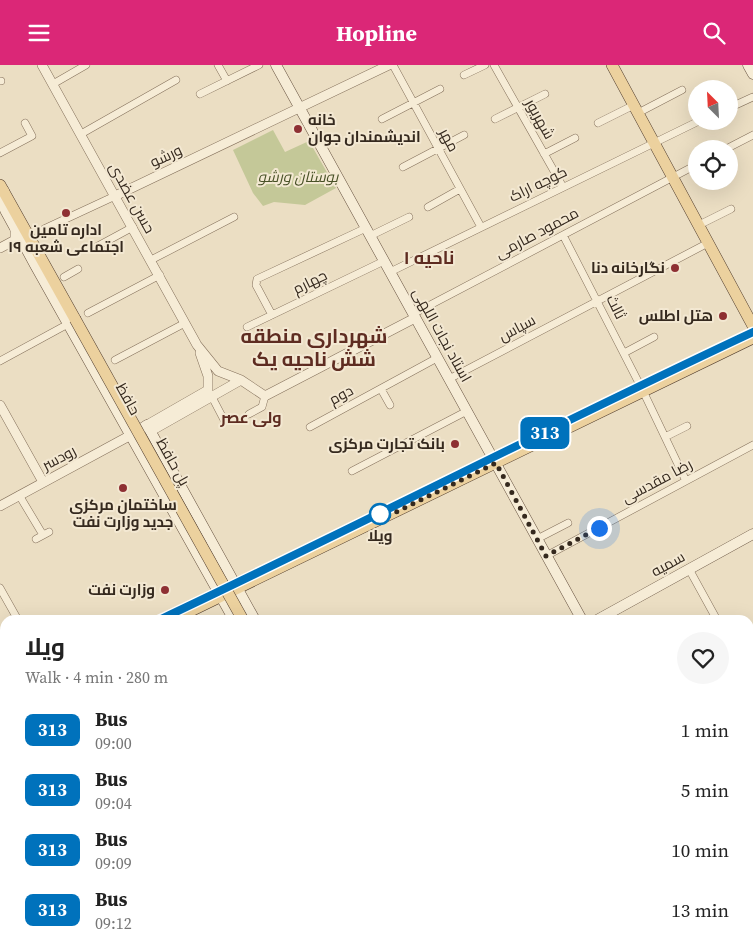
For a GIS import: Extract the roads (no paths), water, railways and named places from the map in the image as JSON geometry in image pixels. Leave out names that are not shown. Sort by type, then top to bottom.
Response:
[{"type":"main road","name":"استاد نجات اللهی","points":[[276,65],[579,615]]},
{"type":"main road","points":[[612,65],[753,326]]},
{"type":"main road","points":[[748,65],[753,74]]},
{"type":"main road","name":"حافظ","points":[[2,188],[3,204],[15,228],[72,322]]},
{"type":"main road","name":"حافظ","points":[[2,188],[131,435],[231,615]]},
{"type":"main road","name":"پل حافظ","points":[[72,322],[240,615]]},
{"type":"main road","points":[[183,615],[753,338]]},
{"type":"main road","points":[[131,435],[149,428]]},
{"type":"main road","name":"حافظ","points":[[149,428],[252,615]]},
{"type":"main road","points":[[175,515],[175,508],[179,503],[185,501],[193,505]]},
{"type":"main road","points":[[190,542],[198,549],[204,548],[209,543],[208,533]]},
{"type":"main road","name":"سمیه","points":[[606,615],[753,534]]},
{"type":"street","name":"حسن عضدی","points":[[42,65],[160,275],[197,345]]},
{"type":"street","points":[[53,84],[86,65]]},
{"type":"street","points":[[218,65],[227,81]]},
{"type":"street","points":[[200,94],[259,65]]},
{"type":"street","name":"ورشو","points":[[44,229],[389,65]]},
{"type":"street","name":"مهر","points":[[393,65],[481,227]]},
{"type":"street","points":[[464,75],[485,65]]},
{"type":"street","name":"شهریور","points":[[494,65],[563,187]]},
{"type":"street","points":[[81,134],[176,80]]},
{"type":"street","points":[[382,119],[440,89]]},
{"type":"street","points":[[598,123],[682,90]]},
{"type":"street","points":[[495,119],[545,94]]},
{"type":"street","points":[[738,104],[753,97]]},
{"type":"street","points":[[0,153],[32,136],[25,123]]},
{"type":"street","name":"کوچه اراک","points":[[390,272],[688,126]]},
{"type":"street","points":[[403,167],[464,135]]},
{"type":"street","points":[[738,143],[753,135]]},
{"type":"street","points":[[544,154],[575,137]]},
{"type":"street","name":"محمود صارمی","points":[[265,396],[688,169]]},
{"type":"street","points":[[428,207],[460,189]]},
{"type":"street","points":[[698,225],[731,209]]},
{"type":"street","points":[[151,260],[234,217]]},
{"type":"street","points":[[272,315],[255,282],[368,232],[408,217]]},
{"type":"street","points":[[96,247],[133,227]]},
{"type":"street","points":[[0,248],[15,240],[15,228]]},
{"type":"street","name":"ثالث","points":[[563,235],[644,391],[686,481]]},
{"type":"street","name":"سپاس","points":[[449,379],[708,243]]},
{"type":"street","name":"چهارم","points":[[247,327],[384,261]]},
{"type":"street","points":[[64,277],[78,269]]},
{"type":"street","points":[[88,313],[160,275]]},
{"type":"street","points":[[0,361],[72,322]]},
{"type":"street","points":[[115,360],[185,323]]},
{"type":"street","points":[[624,353],[654,337]]},
{"type":"street","points":[[197,345],[218,371],[241,380],[265,396],[262,407],[249,414]]},
{"type":"street","points":[[149,428],[208,390],[208,376],[197,345]]},
{"type":"street","name":"دوم","points":[[310,427],[437,358]]},
{"type":"street","points":[[149,428],[212,397],[241,380]]},
{"type":"street","points":[[381,389],[390,405]]},
{"type":"street","points":[[212,397],[224,420]]},
{"type":"street","points":[[0,405],[3,416],[42,482]]},
{"type":"street","points":[[352,471],[467,411]]},
{"type":"street","points":[[665,437],[687,426]]},
{"type":"street","name":"رودسر","points":[[0,506],[131,435]]},
{"type":"street","name":"رضا مقدسی","points":[[546,556],[753,445]]},
{"type":"street","points":[[19,495],[43,536]]},
{"type":"street","points":[[537,539],[568,523]]},
{"type":"street","points":[[689,569],[714,615]]},
{"type":"street","points":[[0,587],[15,615]]},
{"type":"place","name":"خانه اندیشمندان جوان","points":[[298,129]]},
{"type":"place","name":"اداره تامین اجتماعی شعبه ۱۹","points":[[66,213]]},
{"type":"place","name":"نگارخانه دنا","points":[[675,268]]},
{"type":"place","name":"هتل اطلس","points":[[723,316]]},
{"type":"place","name":"بانک تجارت مرکزی","points":[[455,444]]},
{"type":"place","name":"ساختمان مرکزی جدید وزارت نفت","points":[[123,488]]},
{"type":"place","name":"ویلا","points":[[380,514]]},
{"type":"place","name":"وزارت نفت","points":[[165,590]]},
{"type":"district","name":"ناحیه ۱","points":[[429,258]]},
{"type":"district","name":"شهرداری منطقه شش ناحیه یک","points":[[314,348]]},
{"type":"district","name":"ولی عصر","points":[[251,417]]},
{"type":"park label","name":"بوستان ورشو","points":[[298,177]]}]
